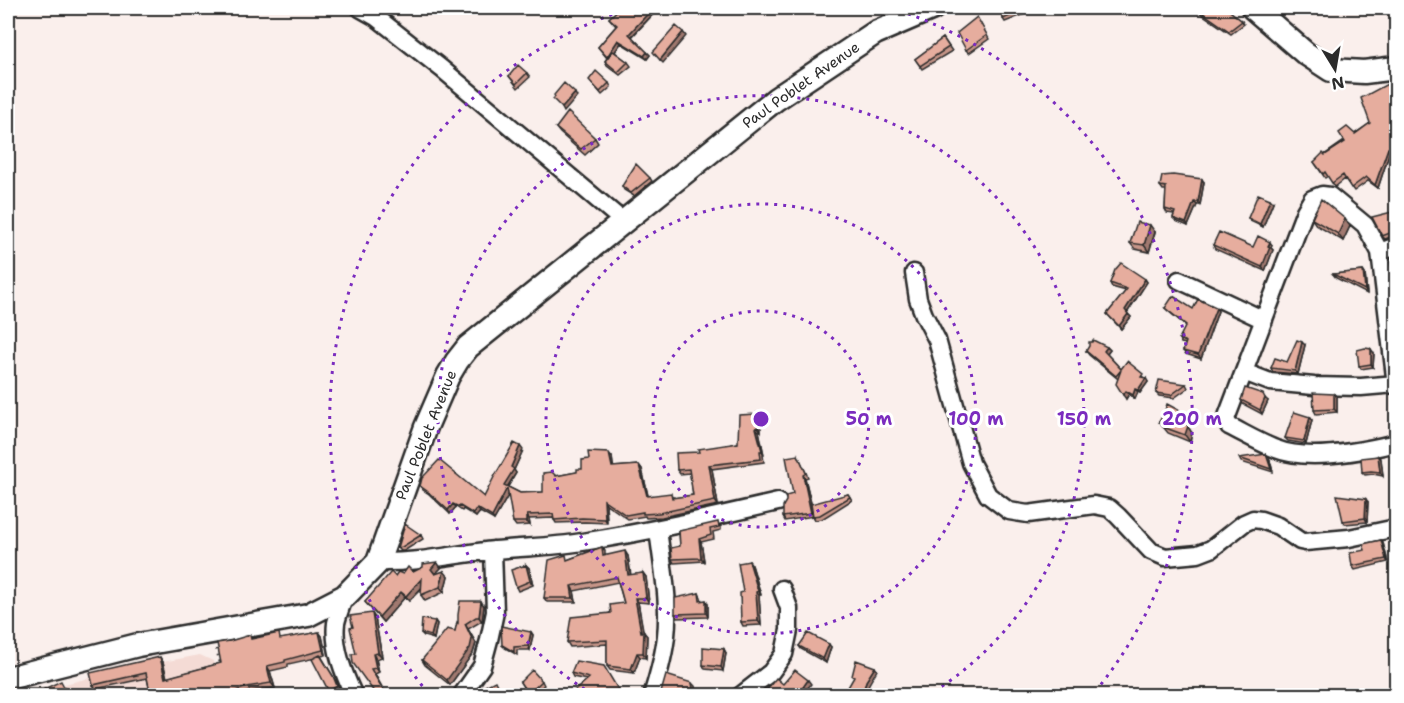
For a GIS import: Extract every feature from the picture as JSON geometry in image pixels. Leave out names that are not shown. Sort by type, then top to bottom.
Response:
[{"type":"main road","name":"Paul Poblet Avenue","points":[[8,678],[138,645],[308,615],[345,596],[378,562],[426,427],[448,376],[468,347],[776,99],[875,33],[933,8]]},
{"type":"main road","points":[[1253,8],[1305,53],[1331,70],[1364,72],[1396,68]]},
{"type":"street","points":[[360,8],[376,17],[442,69],[624,222]]},
{"type":"street","points":[[1244,372],[1270,382],[1314,386],[1361,387],[1396,384],[1380,252],[1365,225],[1330,196],[1322,195],[1312,199],[1305,212],[1226,419],[1227,423],[1277,450],[1298,455],[1317,455],[1396,443]]},
{"type":"street","points":[[1380,252],[1396,246]]},
{"type":"street","points":[[914,273],[918,299],[937,340],[971,463],[988,495],[1009,511],[1028,514],[1094,505],[1109,508],[1151,551],[1165,557],[1198,554],[1211,549],[1244,523],[1253,519],[1278,526],[1305,542],[1349,538],[1396,528]]},
{"type":"street","points":[[1179,280],[1264,320]]},
{"type":"street","points":[[378,562],[429,560],[493,550],[579,543],[658,529],[778,502]]},
{"type":"street","points":[[652,696],[663,663],[666,634],[666,603],[658,529]]},
{"type":"street","points":[[461,696],[482,666],[489,640],[495,612],[493,550]]},
{"type":"street","points":[[740,696],[771,672],[784,654],[789,630],[789,608],[782,589]]},
{"type":"street","points":[[345,596],[336,623],[337,646],[344,674],[354,696]]},
{"type":"path","points":[[211,632],[220,664]]},
{"type":"shaded area","points":[[200,655],[213,661],[222,695],[48,696],[46,693],[65,684],[130,668]]},
{"type":"building","points":[[620,8],[653,8],[629,34],[647,52],[644,56],[618,40],[607,57],[598,47],[617,25],[609,18]]},
{"type":"building","points":[[1000,8],[1030,8],[1003,19]]},
{"type":"building","points":[[1196,8],[1226,8],[1242,21],[1229,31]]},
{"type":"building","points":[[977,17],[987,35],[966,50],[957,33]]},
{"type":"building","points":[[676,26],[683,32],[660,60],[653,52]]},
{"type":"building","points":[[943,38],[949,47],[920,66],[915,59]]},
{"type":"building","points":[[613,51],[628,62],[618,72],[605,61]]},
{"type":"building","points":[[518,65],[527,73],[516,84],[509,76]]},
{"type":"building","points":[[596,71],[609,83],[600,92],[589,80]]},
{"type":"building","points":[[1391,82],[1396,94],[1391,130],[1396,129],[1396,148],[1388,148],[1375,185],[1366,177],[1351,188],[1343,175],[1332,183],[1325,172],[1323,174],[1314,162],[1323,153],[1325,155],[1345,142],[1339,133],[1347,127],[1355,134],[1370,123],[1361,98]]},
{"type":"building","points":[[564,83],[575,93],[562,108],[553,99]]},
{"type":"building","points":[[568,112],[595,138],[581,149],[556,128]]},
{"type":"building","points":[[636,164],[650,178],[631,193],[622,186]]},
{"type":"building","points":[[1173,175],[1202,179],[1198,202],[1194,202],[1186,223],[1173,218],[1175,212],[1165,209],[1166,187],[1160,186],[1162,176]]},
{"type":"building","points":[[1258,194],[1270,199],[1260,224],[1248,218]]},
{"type":"building","points":[[1321,199],[1345,219],[1338,234],[1312,219]]},
{"type":"building","points":[[1396,211],[1396,233],[1382,236],[1372,217]]},
{"type":"building","points":[[1137,222],[1150,225],[1144,245],[1130,243]]},
{"type":"building","points":[[1219,232],[1253,247],[1258,236],[1270,242],[1262,267],[1213,245]]},
{"type":"building","points":[[1121,263],[1145,279],[1125,310],[1128,314],[1119,326],[1107,314],[1127,289],[1110,283],[1115,270]]},
{"type":"building","points":[[1363,271],[1365,290],[1333,274]]},
{"type":"building","points":[[1173,296],[1193,309],[1198,299],[1216,308],[1198,355],[1183,351],[1186,342],[1179,339],[1186,325],[1165,308]]},
{"type":"building","points":[[1093,340],[1107,347],[1104,351],[1121,369],[1127,361],[1143,374],[1141,377],[1146,378],[1138,390],[1135,389],[1133,395],[1126,391],[1123,395],[1116,384],[1121,370],[1116,376],[1086,351],[1089,342]]},
{"type":"building","points":[[1297,340],[1302,342],[1295,371],[1271,368],[1275,358],[1287,362]]},
{"type":"building","points":[[1371,349],[1371,364],[1359,366],[1357,350]]},
{"type":"building","points":[[1159,380],[1186,384],[1171,395],[1156,393]]},
{"type":"building","points":[[1245,388],[1263,394],[1265,398],[1260,410],[1241,400]]},
{"type":"building","points":[[1313,393],[1334,394],[1334,409],[1314,410]]},
{"type":"building","points":[[1167,404],[1186,414],[1183,421],[1188,426],[1185,435],[1163,427],[1159,422]]},
{"type":"building","points":[[1294,412],[1310,417],[1304,441],[1285,438]]},
{"type":"building","points":[[757,414],[758,427],[756,428],[762,451],[760,451],[761,459],[709,465],[715,501],[659,513],[643,514],[643,512],[626,515],[604,500],[605,519],[554,520],[553,514],[527,515],[527,522],[513,522],[507,488],[492,517],[477,508],[473,514],[453,504],[448,510],[420,486],[422,478],[439,460],[484,497],[514,443],[520,446],[511,467],[514,469],[504,485],[520,493],[543,492],[543,473],[552,472],[556,476],[582,469],[582,460],[589,459],[588,452],[609,453],[612,467],[639,465],[647,496],[671,493],[672,498],[693,495],[689,469],[677,470],[676,453],[699,452],[698,449],[738,443],[739,415]]},
{"type":"building","points":[[1266,454],[1271,469],[1239,458]]},
{"type":"building","points":[[798,455],[806,473],[803,475],[811,513],[783,517],[786,496],[793,494],[786,457]]},
{"type":"building","points":[[1378,456],[1380,472],[1362,472],[1361,458]]},
{"type":"building","points":[[848,494],[850,497],[820,515],[813,516],[811,504]]},
{"type":"building","points":[[1337,495],[1366,499],[1365,518],[1343,521]]},
{"type":"building","points":[[718,522],[719,527],[710,529],[711,535],[699,539],[701,558],[672,559],[671,548],[680,546],[679,531]]},
{"type":"building","points":[[405,524],[421,535],[398,548]]},
{"type":"building","points":[[1381,540],[1386,559],[1352,566],[1350,553],[1365,550],[1363,544]]},
{"type":"building","points":[[602,547],[603,556],[625,551],[628,575],[643,573],[646,598],[635,598],[641,632],[644,632],[643,653],[637,653],[631,669],[607,666],[607,640],[567,642],[571,617],[611,613],[610,605],[624,603],[617,577],[571,586],[573,598],[544,598],[549,560],[566,555],[567,560]]},
{"type":"building","points":[[749,561],[758,591],[756,592],[758,621],[741,622],[740,593],[743,592],[738,563]]},
{"type":"building","points":[[437,562],[431,569],[435,574],[444,571],[440,587],[421,595],[422,578],[406,596],[401,592],[379,617],[365,602],[391,572],[395,576],[398,572],[403,574],[408,567],[413,572],[423,567],[423,564]]},
{"type":"building","points":[[526,565],[530,581],[516,587],[511,570]]},
{"type":"building","points":[[699,593],[700,601],[706,600],[706,613],[675,614],[675,598]]},
{"type":"building","points":[[460,601],[481,601],[479,617],[465,624],[472,639],[470,648],[447,680],[422,660],[447,629],[455,631]]},
{"type":"building","points":[[372,613],[378,653],[373,654],[376,668],[371,669],[385,693],[382,696],[377,696],[353,663],[352,654],[356,654],[350,628],[353,627],[350,616]]},
{"type":"building","points":[[422,619],[435,621],[431,636],[421,633]]},
{"type":"building","points":[[501,626],[531,632],[528,646],[514,647],[514,652],[502,645]]},
{"type":"building","points":[[319,632],[323,650],[267,666],[271,683],[247,687],[221,696],[196,696],[195,690],[174,696],[151,696],[146,673],[93,685],[90,673],[160,657],[165,678],[221,663],[217,643],[250,635],[251,639],[279,633],[280,639]]},
{"type":"building","points":[[808,633],[829,644],[823,659],[799,646]]},
{"type":"building","points":[[703,647],[724,649],[721,667],[703,665]]},
{"type":"building","points":[[320,655],[333,676],[337,686],[332,689],[337,696],[315,696],[328,690],[312,659]]},
{"type":"building","points":[[856,660],[875,667],[866,681],[862,696],[843,696],[854,677],[852,676]]},
{"type":"building","points":[[576,661],[604,666],[622,696],[572,696],[571,694],[589,678],[571,673]]},
{"type":"building","points":[[532,670],[542,681],[528,694],[520,682]]},
{"type":"building","points":[[795,670],[808,680],[797,696],[762,696],[776,678],[783,684]]},
{"type":"building","points":[[666,675],[692,683],[692,694],[690,696],[660,696]]},
{"type":"building","points":[[61,681],[69,696],[41,696],[46,693],[44,689]]},
{"type":"building","points":[[495,681],[502,696],[482,696],[479,689]]},
{"type":"building","points":[[14,686],[18,696],[8,696],[8,688]]}]
